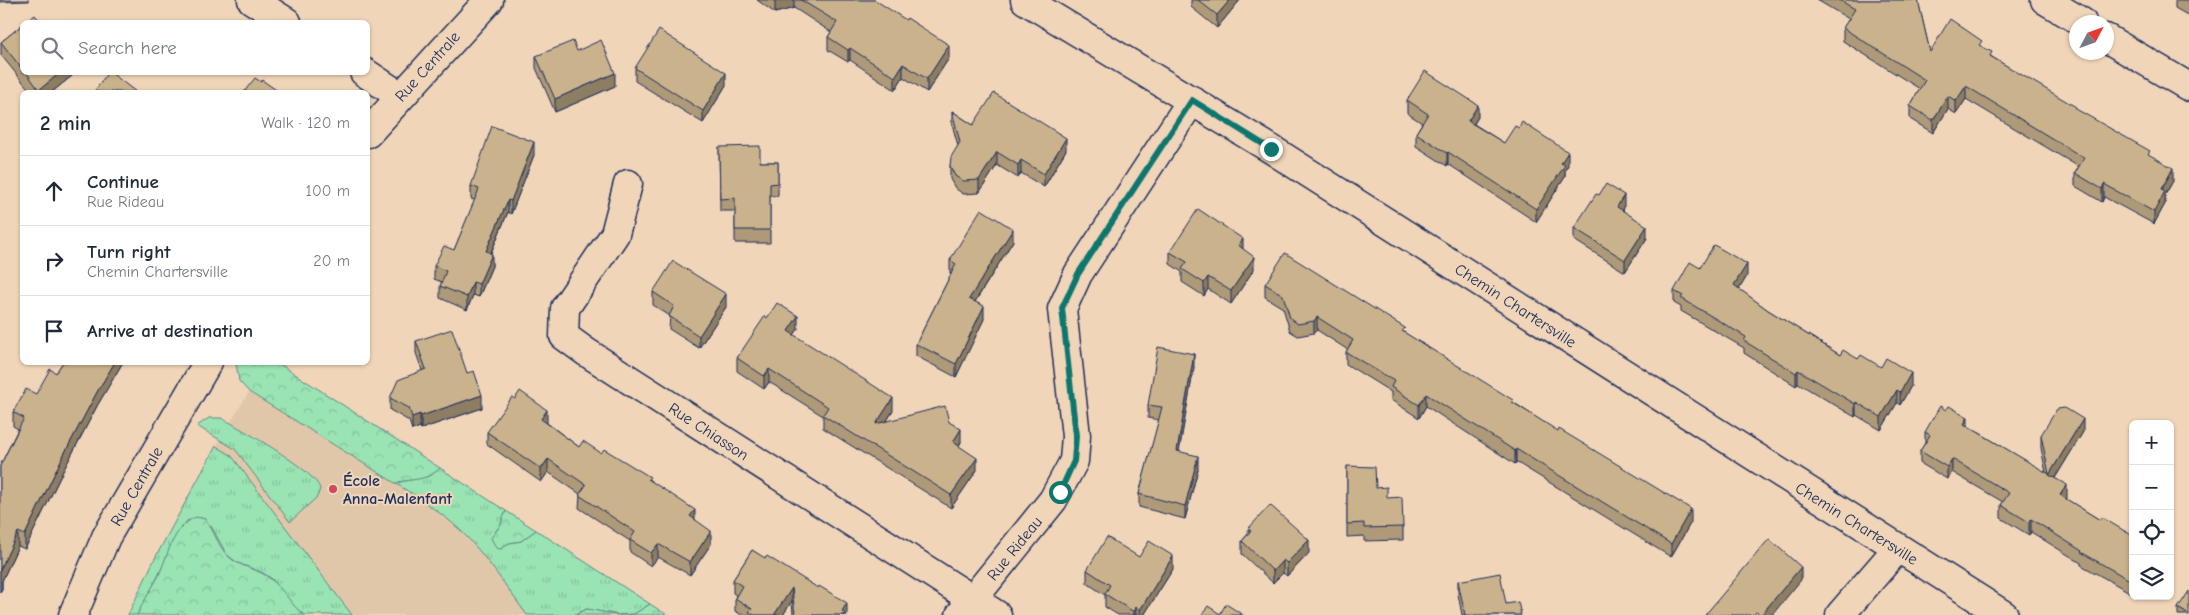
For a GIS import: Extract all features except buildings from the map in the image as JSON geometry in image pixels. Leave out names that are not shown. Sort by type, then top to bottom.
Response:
[{"type":"street","points":[[252,0],[283,20]]},
{"type":"street","name":"Rue Centrale","points":[[370,132],[400,96],[489,0]]},
{"type":"street","name":"Chemin Chartersville","points":[[1025,0],[1192,100],[2004,615]]},
{"type":"street","points":[[2045,0],[2070,15]]},
{"type":"street","points":[[2114,43],[2189,87]]},
{"type":"street","points":[[368,75],[400,96]]},
{"type":"street","name":"Rue Rideau","points":[[966,607],[1053,500],[1074,461],[1076,436],[1062,308],[1078,274],[1192,100]]},
{"type":"street","name":"Rue Chiasson","points":[[628,184],[615,234],[564,308],[564,336],[966,607],[997,615]]},
{"type":"street","name":"Rue Centrale","points":[[73,615],[106,537],[206,365]]},
{"type":"street","points":[[1840,615],[1898,549]]},
{"type":"shaded area","name":"École Anna-Malenfant","points":[[236,365],[281,365],[667,615],[128,615],[154,560],[216,446],[249,392],[239,381]]},
{"type":"green space","points":[[236,365],[281,365],[440,468],[424,478],[395,483],[249,392],[239,381]]},
{"type":"green space","points":[[209,418],[221,418],[231,423],[295,463],[316,482],[320,489],[317,497],[290,522],[235,449],[197,426]]},
{"type":"green space","points":[[216,446],[231,455],[352,615],[304,615],[295,608],[272,579],[263,573],[238,563],[227,555],[211,526],[188,520],[174,540],[162,569],[137,615],[128,615],[154,560]]},
{"type":"green space","points":[[440,468],[506,511],[500,526],[494,533],[501,549],[509,543],[521,541],[536,530],[650,604],[634,614],[618,615],[587,609],[574,615],[527,615],[487,560],[453,523],[395,483],[430,476]]},
{"type":"green space","points":[[506,511],[536,530],[521,541],[509,543],[501,549],[496,548],[491,538],[500,526]]},
{"type":"green space","points":[[196,517],[205,519],[221,548],[228,556],[238,563],[267,576],[304,615],[137,615],[158,577],[176,535],[181,528]]},
{"type":"green space","points":[[650,604],[667,615],[619,615],[634,614]]},
{"type":"green space","points":[[587,609],[618,615],[574,615]]},
{"type":"place","name":"École Anna-Malenfant","points":[[333,489]]},
{"type":"route","points":[[1060,492],[1074,461],[1076,436],[1062,308],[1078,274],[1192,100],[1271,149]]}]
